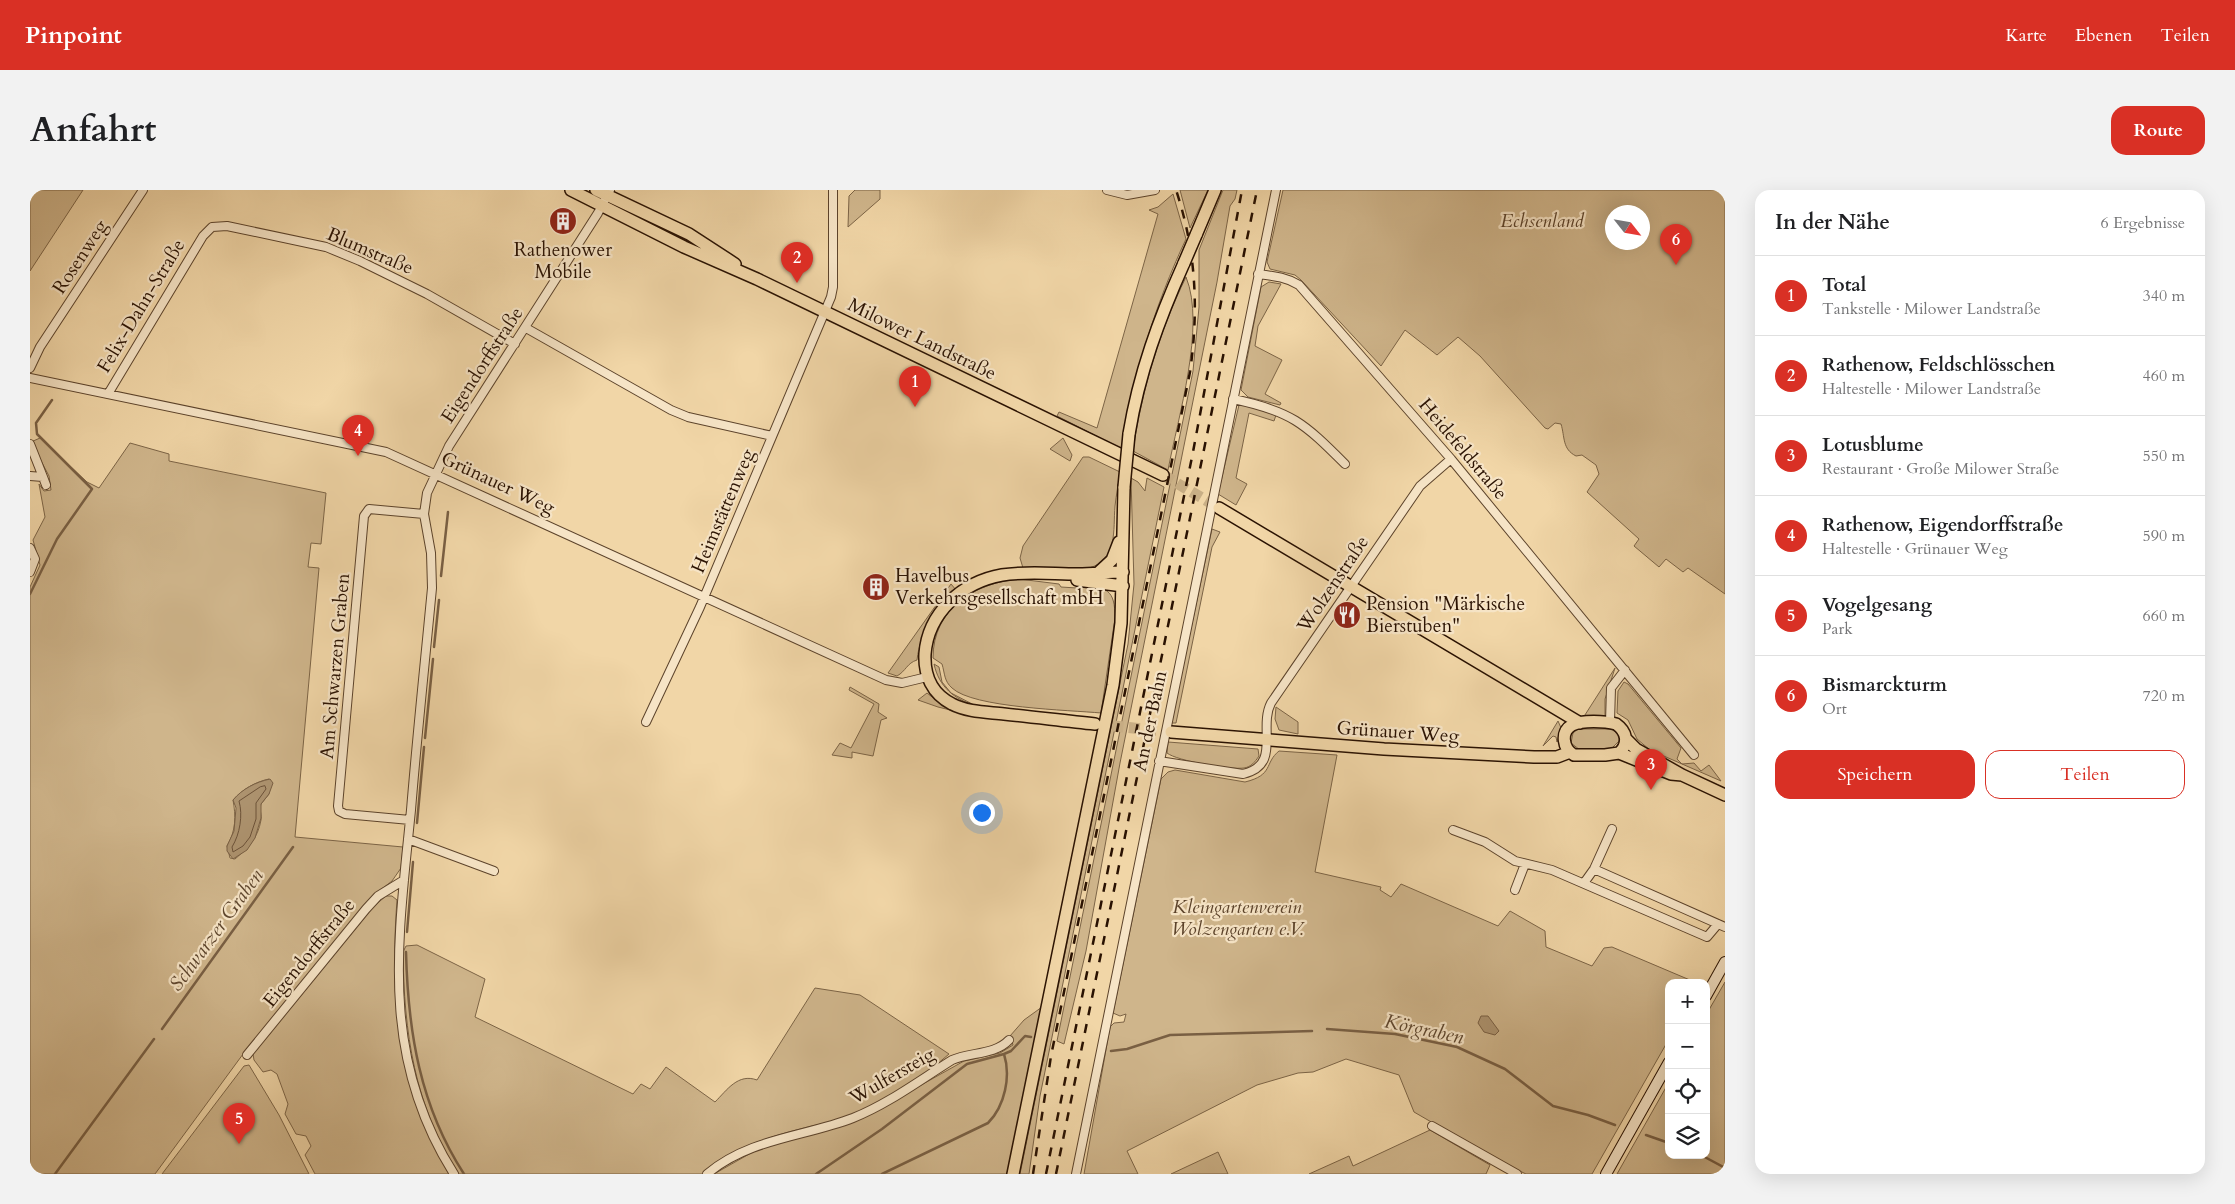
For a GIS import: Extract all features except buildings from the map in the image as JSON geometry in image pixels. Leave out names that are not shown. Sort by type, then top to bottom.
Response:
[{"type":"main road","name":"Milower Landstraße","points":[[571,190],[684,248],[757,279],[1163,474]]},
{"type":"main road","name":"Milower Landstraße","points":[[596,190],[610,193],[689,234],[757,279]]},
{"type":"main road","points":[[1013,1174],[1113,685],[1123,586],[1124,487],[1134,402],[1149,349],[1215,190]]},
{"type":"main road","points":[[1219,508],[1580,723]]},
{"type":"main road","points":[[1099,572],[1112,560],[1123,531]]},
{"type":"main road","points":[[1095,724],[965,709],[943,699],[934,690],[927,677],[924,662],[926,646],[933,625],[944,607],[958,594],[977,583],[1000,576],[1030,573],[1088,574],[1123,572]]},
{"type":"main road","points":[[1030,573],[1123,586]]},
{"type":"main road","points":[[1531,694],[1562,717],[1567,729],[1564,742],[1570,752]]},
{"type":"main road","points":[[1567,729],[1580,723],[1610,722],[1620,727],[1626,739],[1636,749],[1682,775],[1725,795]]},
{"type":"main road","name":"Grünauer Weg","points":[[1171,732],[1526,756],[1557,757],[1570,752],[1579,756],[1619,753]]},
{"type":"main road","points":[[1626,739],[1619,753],[1671,774],[1682,775]]},
{"type":"main road","name":"Grünauer Weg","points":[[1526,756],[1554,750],[1564,742]]},
{"type":"street","name":"Rosenweg","points":[[30,368],[40,347],[143,190]]},
{"type":"street","name":"Heimstättenweg","points":[[646,722],[704,597],[825,312],[833,287],[833,190]]},
{"type":"street","points":[[1107,190],[1128,195],[1155,190]]},
{"type":"street","name":"An der Bahn","points":[[1076,1174],[1276,190]]},
{"type":"street","name":"Eigendorffstraße","points":[[454,1174],[422,1111],[408,1062],[399,1003],[400,920],[432,588],[431,553],[424,514],[427,493],[449,446],[526,328],[610,193]]},
{"type":"street","name":"Blumstraße","points":[[203,236],[212,227],[227,226],[326,247],[387,274],[515,344]]},
{"type":"street","name":"Felix-Dahn-Straße","points":[[108,394],[203,236]]},
{"type":"street","name":"Heidefeldstraße","points":[[1258,274],[1278,276],[1299,286],[1451,459],[1694,755]]},
{"type":"street","points":[[526,328],[671,410],[688,417],[772,436]]},
{"type":"street","name":"Grünauer Weg","points":[[30,378],[372,449],[403,458],[886,680],[902,683],[927,677]]},
{"type":"street","points":[[1233,398],[1263,404],[1287,414],[1312,432],[1345,464]]},
{"type":"street","points":[[30,444],[46,485]]},
{"type":"street","name":"Wolzenstraße","points":[[1268,740],[1269,708],[1420,486],[1451,459]]},
{"type":"street","points":[[30,476],[43,476]]},
{"type":"street","name":"Am Schwarzen Graben","points":[[410,820],[344,813],[339,811],[338,806],[366,511],[369,509],[424,514]]},
{"type":"street","points":[[30,548],[35,559],[30,572]]},
{"type":"street","points":[[1610,722],[1612,688],[1625,670]]},
{"type":"street","points":[[1159,760],[1243,774],[1254,770],[1261,764],[1268,740]]},
{"type":"street","points":[[1584,883],[1594,869],[1612,829]]},
{"type":"street","points":[[1453,830],[1485,842],[1515,861],[1552,870],[1708,937],[1722,926],[1594,869]]},
{"type":"street","points":[[408,839],[494,871]]},
{"type":"street","points":[[1515,890],[1525,864]]},
{"type":"street","name":"Eigendorffstraße","points":[[246,1055],[366,909],[378,896],[404,880]]},
{"type":"street","points":[[1710,989],[1725,962]]},
{"type":"street","name":"Wulfersteig","points":[[708,1174],[734,1157],[764,1143],[854,1118],[879,1106],[952,1060],[962,1055],[997,1049],[1008,1040]]},
{"type":"street","points":[[1606,1174],[1665,1069]]},
{"type":"street","points":[[1432,1126],[1517,1174]]},
{"type":"green space","points":[[30,190],[83,190],[30,271]]},
{"type":"green space","points":[[855,190],[880,190],[880,199],[848,227],[849,196]]},
{"type":"green space","points":[[1180,190],[1208,190],[1190,228]]},
{"type":"green space","points":[[1223,190],[1237,190],[1235,199],[1230,206],[1217,282],[1120,763],[1086,951],[1064,1044],[1057,1041],[1193,371],[1199,307],[1199,250]]},
{"type":"green space","name":"Echsenland","points":[[1283,190],[1725,190],[1725,594],[1688,568],[1683,572],[1666,559],[1659,567],[1634,546],[1639,539],[1587,492],[1599,474],[1596,465],[1582,455],[1576,456],[1568,450],[1561,424],[1555,423],[1548,429],[1545,428],[1480,356],[1458,337],[1437,355],[1405,330],[1381,366],[1301,280],[1295,275],[1270,269],[1267,262]]},
{"type":"green space","points":[[1173,194],[1186,239],[1164,289],[1146,341],[1132,394],[1122,449],[1057,416],[1059,412],[1097,428],[1158,214],[1149,210],[1158,207]]},
{"type":"green space","points":[[1186,277],[1191,297],[1193,320],[1192,346],[1168,470],[1133,451],[1141,406],[1153,362],[1176,298]]},
{"type":"green space","points":[[1269,282],[1281,284],[1258,326],[1255,346],[1282,360],[1265,394],[1281,403],[1280,405],[1248,397],[1241,390],[1261,287]]},
{"type":"green space","points":[[1239,405],[1247,405],[1276,415],[1274,421],[1249,413],[1236,478],[1247,484],[1236,505],[1218,494]]},
{"type":"green space","points":[[40,438],[87,482],[99,488],[130,443],[169,454],[169,461],[326,493],[321,544],[311,543],[308,567],[319,568],[295,837],[403,847],[401,868],[392,881],[379,891],[351,922],[246,1050],[155,1174],[30,1174],[30,587],[40,565],[33,540],[45,517],[39,484],[44,491],[51,490],[49,476],[31,442]],"holes":[[[269,779],[269,794],[261,804],[260,826],[255,837],[248,847],[235,859],[230,858],[227,846],[235,823],[233,800],[250,786]]]},
{"type":"green space","points":[[1063,438],[1072,455],[1070,461],[1050,449]]},
{"type":"green space","points":[[1083,457],[1089,457],[1120,472],[1115,506],[1114,534],[1109,551],[1098,564],[1089,568],[1066,570],[1023,568],[1020,558],[1023,546]]},
{"type":"green space","points":[[1131,478],[1138,482],[1145,491],[1147,478],[1164,487],[1040,1096],[1029,1174],[1020,1174],[1128,644],[1134,584]]},
{"type":"green space","points":[[1212,529],[1220,532],[1212,547],[1176,723],[1171,723]]},
{"type":"green space","points":[[1019,579],[1059,584],[1061,587],[1077,588],[1081,584],[1090,585],[1103,589],[1111,596],[1115,608],[1115,618],[1101,713],[1000,704],[963,695],[947,683],[942,664],[933,658],[935,641],[940,626],[948,613],[972,593],[987,586]]},
{"type":"green space","points":[[951,584],[956,590],[931,622],[922,640],[917,660],[897,676],[888,673]]},
{"type":"green space","points":[[934,664],[939,667],[942,682],[951,693],[944,686],[936,672]]},
{"type":"green space","points":[[1615,668],[1605,699],[1605,716],[1597,719],[1583,718]]},
{"type":"green space","points":[[1624,682],[1628,684],[1681,748],[1677,759],[1682,764],[1650,750],[1637,739],[1628,720],[1617,713],[1618,691]]},
{"type":"green space","points":[[850,687],[879,704],[878,712],[887,718],[881,720],[873,756],[852,752],[852,758],[832,755],[840,743],[851,748],[874,704],[849,690]]},
{"type":"green space","points":[[927,693],[945,707],[975,716],[918,700]]},
{"type":"green space","points":[[951,693],[976,706],[961,700]]},
{"type":"green space","points":[[1276,707],[1298,722],[1298,734],[1279,730],[1275,719]]},
{"type":"green space","points":[[1558,721],[1562,730],[1557,742],[1556,737],[1553,736],[1543,746]]},
{"type":"green space","points":[[1578,729],[1611,729],[1619,734],[1619,741],[1611,749],[1580,750],[1571,743],[1573,733]]},
{"type":"green space","points":[[1168,742],[1258,749],[1259,756],[1253,764],[1246,767],[1217,766],[1192,762],[1173,756],[1167,753]]},
{"type":"green space","name":"Kleingartenverein Wolzengarten e.V.","points":[[1279,751],[1337,755],[1315,872],[1381,887],[1380,890],[1391,897],[1401,884],[1498,926],[1510,911],[1545,931],[1546,947],[1592,966],[1604,948],[1612,947],[1688,979],[1665,979],[1665,1046],[1592,1174],[1526,1174],[1497,1160],[1414,1112],[1399,1075],[1346,1059],[1313,1072],[1298,1073],[1257,1085],[1127,1151],[1138,1174],[1084,1174],[1110,1027],[1114,1023],[1124,1022],[1126,1014],[1120,1016],[1113,1013],[1161,779],[1168,772],[1175,770],[1245,782],[1265,772],[1274,755]]},
{"type":"green space","points":[[1694,763],[1701,771],[1709,765],[1721,781],[1682,764]]},
{"type":"green space","points":[[386,896],[392,896],[397,900],[395,936],[396,1007],[408,1076],[418,1110],[432,1142],[450,1174],[315,1174],[305,1155],[311,1146],[306,1136],[296,1134],[285,1114],[288,1104],[277,1074],[271,1070],[263,1072],[254,1060],[253,1054],[374,906]]},
{"type":"green space","points":[[417,945],[485,979],[475,1017],[633,1094],[641,1084],[650,1089],[666,1067],[715,1102],[733,1084],[750,1078],[757,1080],[815,988],[860,995],[949,1054],[914,1081],[875,1104],[840,1119],[754,1143],[727,1156],[702,1174],[459,1174],[431,1122],[414,1068],[406,1011],[403,952],[406,946]]},
{"type":"green space","points":[[1725,982],[1725,1174],[1617,1174],[1665,1089],[1665,1159],[1710,1159],[1710,1008]]},
{"type":"green space","points":[[1042,1007],[1007,1174],[714,1174],[765,1145],[880,1108],[964,1061],[1000,1053],[1013,1045],[1010,1036],[1024,1020]]},
{"type":"green space","points":[[249,1065],[279,1115],[309,1174],[162,1174],[244,1066]]},
{"type":"green space","points":[[1430,1130],[1490,1165],[1486,1174],[1309,1174],[1349,1156],[1353,1166]]},
{"type":"green space","points":[[1218,1152],[1228,1174],[1171,1174]]},
{"type":"water","points":[[270,779],[273,783],[269,794],[261,804],[261,818],[255,838],[247,850],[233,859],[227,851],[227,846],[234,831],[236,808],[233,800],[250,786]]},
{"type":"water","points":[[1481,1016],[1488,1016],[1499,1031],[1495,1035],[1484,1032],[1478,1023]]},
{"type":"waterway","name":"Schwarzer Graben","points":[[30,594],[57,539],[92,489],[37,434],[36,423],[52,400]]},
{"type":"waterway","points":[[441,576],[448,512]]},
{"type":"waterway","points":[[434,647],[439,600]]},
{"type":"waterway","points":[[425,738],[433,659]]},
{"type":"waterway","points":[[417,823],[424,747]]},
{"type":"waterway","name":"Schwarzer Graben","points":[[162,1029],[293,847]]},
{"type":"waterway","points":[[407,932],[413,862]]},
{"type":"waterway","points":[[406,952],[410,1011],[419,1067],[437,1122],[464,1174]]},
{"type":"waterway","name":"Körgraben","points":[[1327,1029],[1395,1034],[1457,1047],[1505,1069],[1553,1106],[1588,1115],[1615,1125]]},
{"type":"waterway","name":"Körgraben","points":[[1111,1051],[1127,1049],[1170,1035],[1312,1031]]},
{"type":"waterway","name":"Körgraben","points":[[882,1174],[988,1123],[999,1108],[1005,1090],[1007,1072],[1004,1054],[1011,1051],[1025,1036],[1031,1037]]},
{"type":"waterway","name":"Schwarzer Graben","points":[[55,1174],[154,1039]]},
{"type":"waterway","points":[[816,1174],[882,1129],[967,1064],[1004,1054]]},
{"type":"waterway","name":"Körgraben","points":[[1646,1135],[1665,1142]]},
{"type":"waterway","name":"Körgraben","points":[[1708,1159],[1725,1168]]},
{"type":"waterway","name":"Schwarzer Graben","points":[[30,1171],[33,1174]]},
{"type":"tunnel","points":[[1163,475],[1219,508]]},
{"type":"tunnel","points":[[1096,724],[1171,732]]},
{"type":"railway","points":[[1033,1174],[1051,1056],[1190,372],[1193,349],[1194,280],[1188,235],[1176,190]]},
{"type":"railway","points":[[1046,1174],[1193,452],[1242,190]]},
{"type":"railway","points":[[1056,1174],[1257,190]]},
{"type":"place","name":"Rathenower Mobile","points":[[563,221]]},
{"type":"place","name":"Bismarckturm","points":[[1676,265]]},
{"type":"place","name":"Rathenow, Feldschlösschen","points":[[797,283]]},
{"type":"place","name":"Total","points":[[915,407]]},
{"type":"place","name":"Rathenow, Eigendorffstraße","points":[[358,456]]},
{"type":"place","name":"Havelbus Verkehrsgesellschaft mbH","points":[[876,587]]},
{"type":"place","name":"Pension \"Märkische Bierstuben\"","points":[[1347,615]]},
{"type":"place","name":"Lotusblume","points":[[1651,790]]},
{"type":"place","name":"Vogelgesang","points":[[239,1144]]}]
